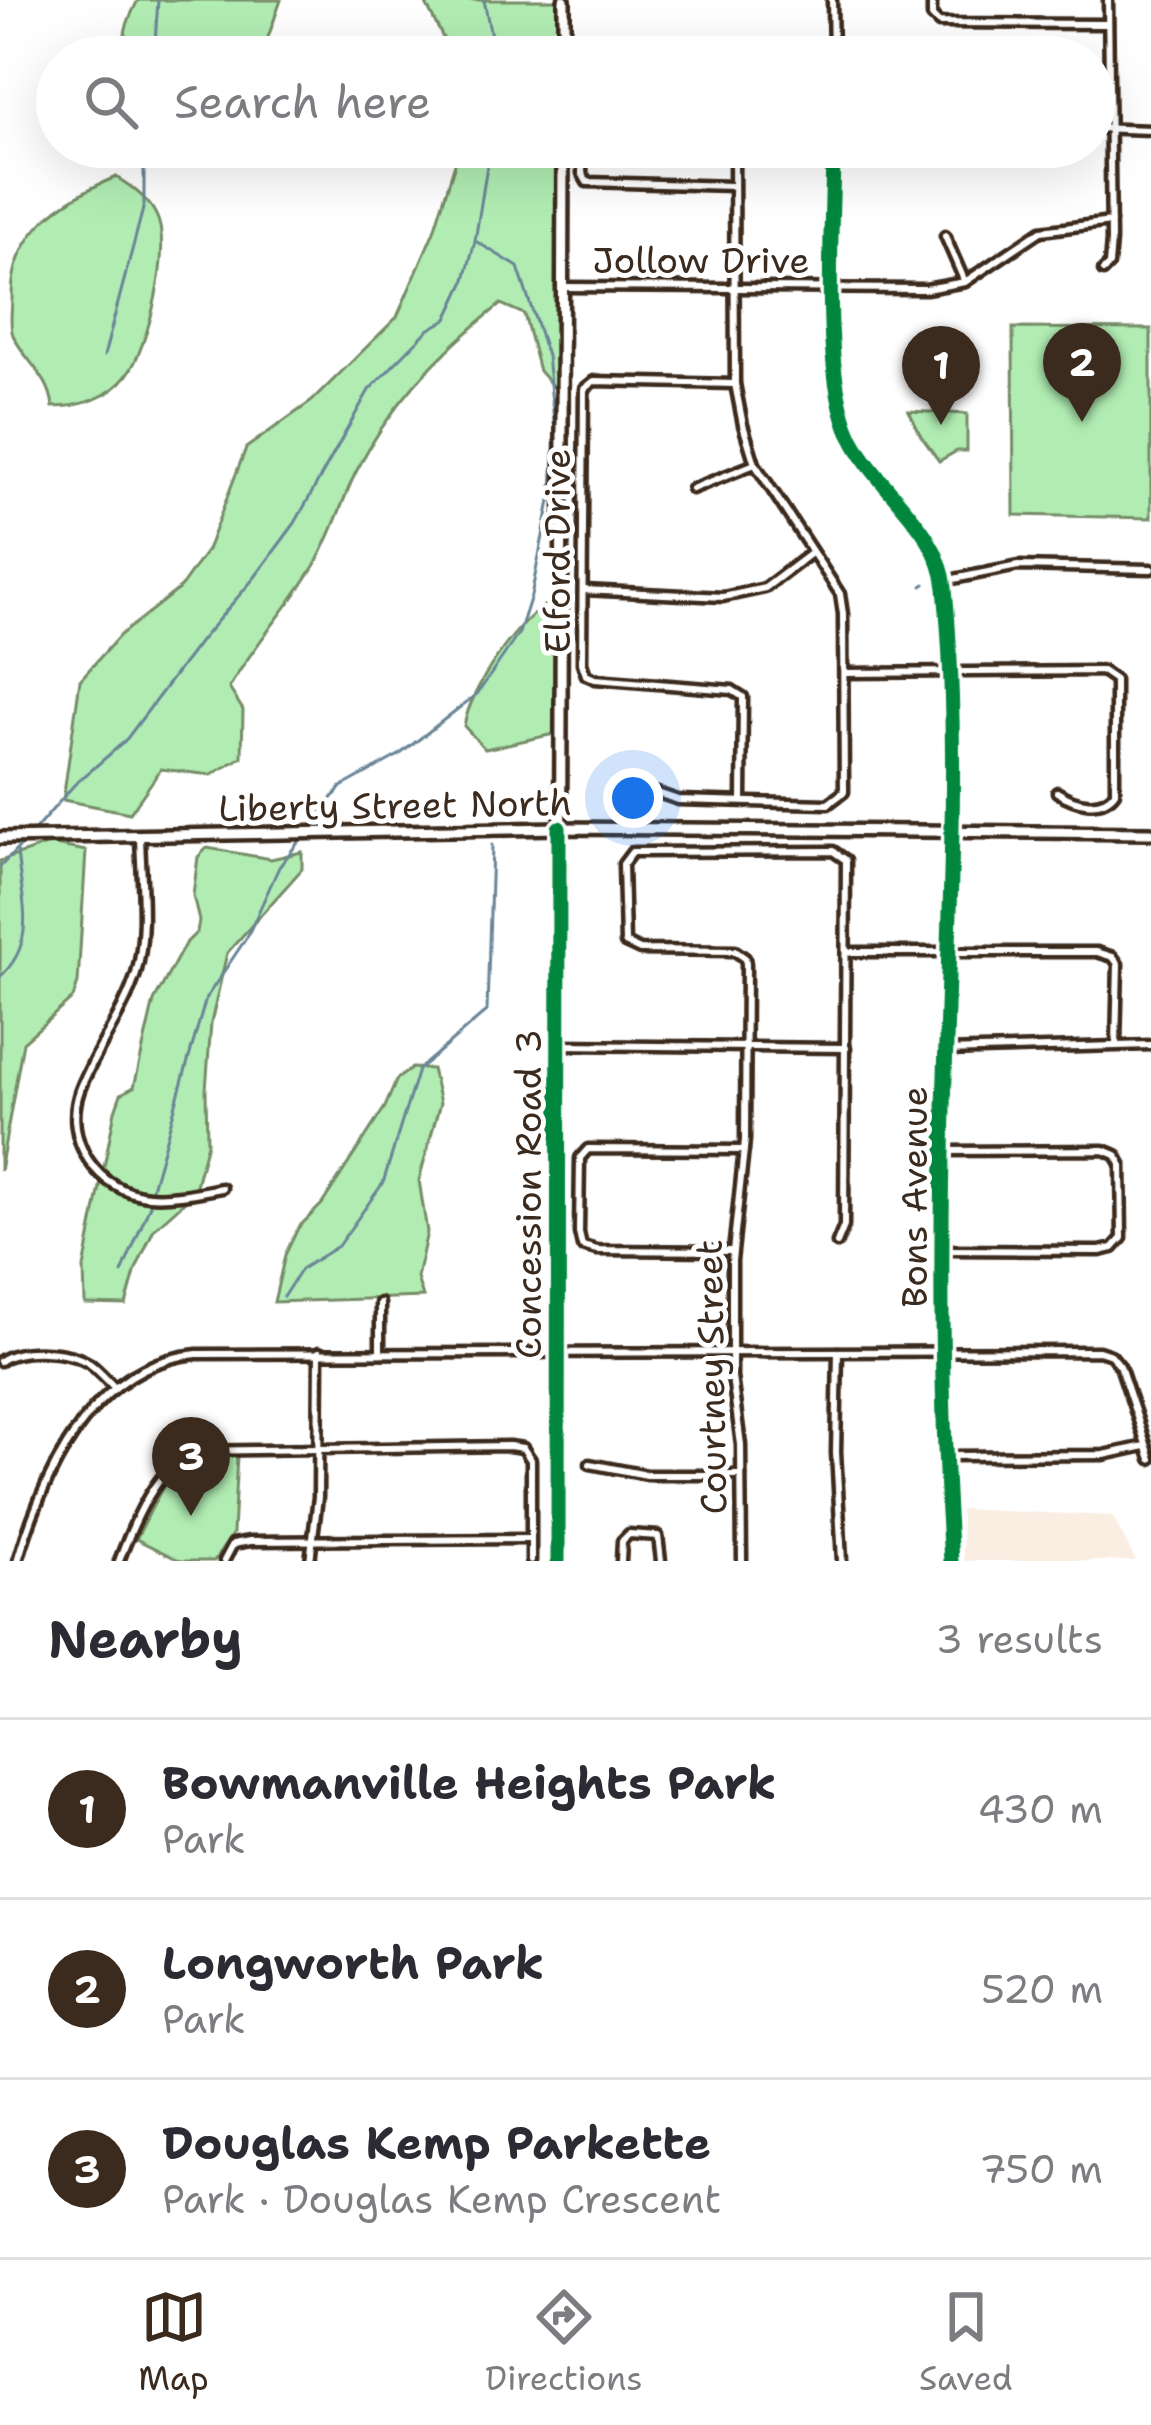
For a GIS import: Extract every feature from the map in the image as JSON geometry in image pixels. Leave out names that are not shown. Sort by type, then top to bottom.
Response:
[{"type":"street","points":[[563,36],[564,0]]},
{"type":"street","points":[[832,0],[832,36]]},
{"type":"street","points":[[932,0],[932,16],[939,23],[1108,25]]},
{"type":"street","points":[[1108,0],[1108,36]]},
{"type":"street","points":[[1115,128],[1151,130]]},
{"type":"street","name":"Concession Road 3","points":[[558,1561],[563,168]]},
{"type":"street","points":[[582,168],[587,182],[733,186]]},
{"type":"street","points":[[643,788],[678,800],[828,804],[844,792],[840,594],[755,464],[735,383],[733,168]]},
{"type":"street","points":[[832,168],[834,380],[848,430],[877,478],[922,530],[944,581],[1018,566],[1151,569]]},
{"type":"street","points":[[1103,271],[1108,265],[1111,168]]},
{"type":"street","name":"Jollow Drive","points":[[561,287],[926,289],[965,281],[1041,231],[1111,222]]},
{"type":"street","points":[[945,236],[965,281]]},
{"type":"street","name":"Elford Drive","points":[[735,383],[594,381],[584,389],[582,663],[586,675],[595,679],[732,690],[743,697],[742,800]]},
{"type":"street","points":[[692,489],[755,464]]},
{"type":"street","points":[[584,590],[723,597],[765,588],[810,554]]},
{"type":"street","name":"Bons Avenue","points":[[944,581],[951,832],[943,1354],[952,1561]]},
{"type":"street","points":[[844,673],[1102,671],[1114,680],[1114,792],[1110,800],[1094,803],[1069,800],[1058,792]]},
{"type":"street","name":"Liberty Street North","points":[[0,838],[560,828],[1151,832]]},
{"type":"street","points":[[140,836],[139,961],[124,1004],[80,1091],[77,1137],[98,1173],[126,1190],[163,1196],[222,1189]]},
{"type":"street","name":"Courtney Street","points":[[742,1561],[731,1352],[732,1251],[744,1150],[746,964],[741,953],[640,950],[625,943],[623,864],[628,854],[833,851],[846,860],[848,952]]},
{"type":"street","points":[[837,1243],[844,1226],[848,952],[1097,952],[1113,957],[1118,964],[1116,1045]]},
{"type":"street","points":[[945,1051],[1151,1045]]},
{"type":"street","points":[[559,1046],[846,1048]]},
{"type":"street","points":[[732,1251],[583,1246],[580,1159],[588,1149],[744,1150]]},
{"type":"street","points":[[944,1151],[1104,1150],[1116,1155],[1121,1164],[1121,1238],[1113,1248],[1100,1252],[944,1250]]},
{"type":"street","points":[[380,1303],[380,1352]]},
{"type":"street","points":[[18,1561],[46,1488],[86,1418],[113,1385],[154,1364],[186,1355],[558,1350],[1100,1352],[1111,1355],[1120,1366],[1151,1459]]},
{"type":"street","points":[[310,1561],[319,1352]]},
{"type":"street","points":[[838,1352],[836,1452],[842,1561]]},
{"type":"street","points":[[0,1361],[19,1353],[74,1357],[113,1385]]},
{"type":"street","points":[[945,1456],[1103,1455],[1145,1446]]},
{"type":"street","points":[[119,1561],[166,1472],[187,1454],[210,1449],[318,1448],[523,1448],[532,1460],[531,1561]]},
{"type":"street","points":[[590,1464],[647,1475],[741,1475]]},
{"type":"street","points":[[621,1561],[625,1536],[641,1534],[658,1536],[661,1561]]},
{"type":"street","points":[[224,1561],[233,1544],[241,1542],[530,1539]]},
{"type":"shaded area","points":[[960,1509],[1112,1516],[1136,1561],[964,1561]]},
{"type":"green space","points":[[138,0],[281,0],[268,36],[125,36]]},
{"type":"green space","points":[[424,0],[562,0],[563,36],[442,36]]},
{"type":"green space","points":[[454,168],[564,168],[566,382],[556,390],[539,371],[524,314],[501,304],[479,322],[419,380],[384,424],[356,472],[314,566],[229,688],[243,710],[242,757],[211,775],[161,769],[130,813],[63,800],[80,680],[120,635],[180,588],[207,550],[246,448],[312,401],[397,317],[434,231]]},
{"type":"green space","points":[[116,177],[148,203],[160,230],[160,272],[150,321],[135,362],[120,383],[94,400],[53,407],[42,378],[13,335],[14,274],[21,254],[44,221],[77,196]]},
{"type":"green space","points":[[1013,328],[1151,329],[1151,518],[1014,515]]},
{"type":"green space","points":[[909,411],[967,414],[967,451],[939,461]]},
{"type":"green space","points":[[553,600],[559,733],[485,749],[464,726],[468,710],[511,638]]},
{"type":"green space","points":[[49,844],[86,851],[78,983],[73,998],[23,1042],[0,1171],[0,861]]},
{"type":"green space","points":[[207,848],[271,859],[302,852],[302,869],[227,953],[211,1023],[207,1143],[194,1193],[154,1229],[126,1305],[85,1304],[84,1268],[115,1111],[121,1094],[134,1087],[154,1001],[185,944],[197,932],[193,895],[198,857]]},
{"type":"green space","points":[[412,1068],[432,1069],[440,1103],[419,1180],[427,1232],[417,1278],[423,1297],[274,1302],[285,1255],[298,1228],[322,1204],[385,1107],[397,1079]]},
{"type":"green space","points":[[237,1455],[233,1533],[214,1561],[181,1561],[136,1539],[171,1476],[195,1462]]},
{"type":"waterway","points":[[155,36],[158,0]]},
{"type":"waterway","points":[[484,0],[491,36]]},
{"type":"waterway","points":[[104,356],[144,205],[144,168]]},
{"type":"waterway","points":[[33,832],[74,785],[125,741],[255,577],[295,523],[369,390],[428,330],[447,319],[464,283],[487,168]]},
{"type":"waterway","points":[[310,827],[341,787],[399,755],[478,693],[519,633],[531,596],[552,491],[555,430],[547,356],[518,267],[477,242]]},
{"type":"waterway","points":[[152,1188],[206,998],[247,937],[279,867],[300,840]]},
{"type":"waterway","points":[[0,867],[22,844]]},
{"type":"waterway","points":[[283,1297],[301,1269],[338,1246],[383,1183],[418,1070],[487,1011],[492,845]]},
{"type":"waterway","points":[[0,977],[12,963],[24,933],[17,850]]},
{"type":"waterway","points":[[122,1273],[150,1205]]},
{"type":"cycle path","points":[[833,168],[831,328],[839,398],[857,448],[930,544],[945,588],[953,759],[942,1302],[951,1561]]},
{"type":"cycle path","points":[[558,1561],[559,828]]},
{"type":"place","name":"Longworth Park","points":[[1082,422]]},
{"type":"place","name":"Bowmanville Heights Park","points":[[941,425]]},
{"type":"place","name":"Douglas Kemp Parkette","points":[[191,1516]]}]
